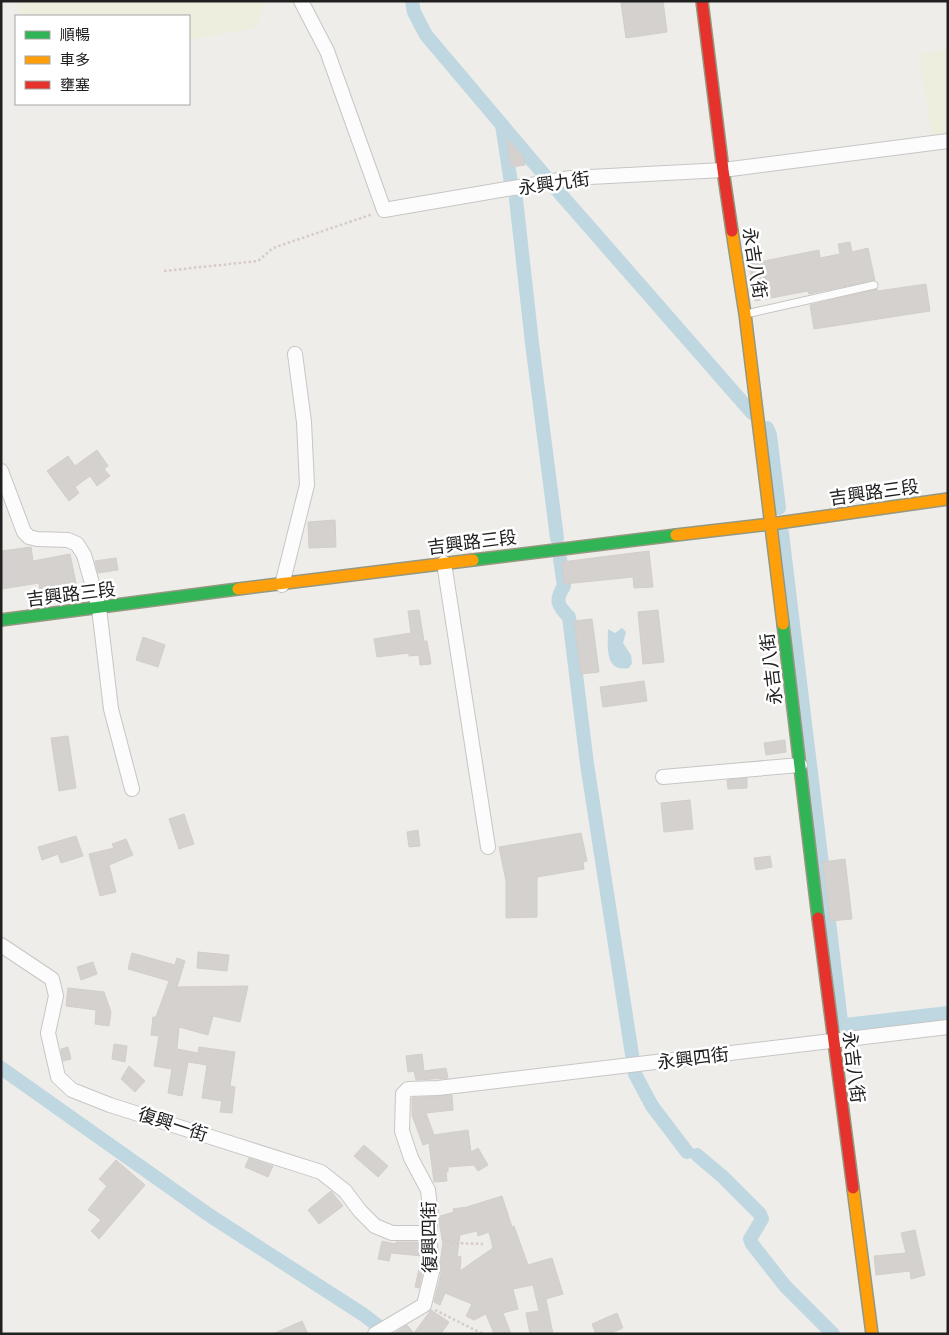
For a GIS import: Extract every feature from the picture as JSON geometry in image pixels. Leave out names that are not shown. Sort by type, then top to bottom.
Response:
[{"type":"street","points":[[301,1],[327,51],[384,210]]},
{"type":"street","name":"永吉八街","points":[[702,1],[723,170],[745,314],[833,1042],[872,1334]]},
{"type":"street","name":"永興九街","points":[[384,210],[571,178],[723,170],[948,141]]},
{"type":"street","points":[[282,585],[307,485],[304,422],[295,354]]},
{"type":"street","points":[[1,471],[24,532],[29,537],[37,539],[68,540],[77,544],[84,556],[99,608],[111,709],[132,789]]},
{"type":"street","name":"吉興路三段","points":[[1,620],[444,563],[771,524],[948,499]]},
{"type":"street","points":[[444,563],[488,847]]},
{"type":"street","points":[[663,778],[800,765]]},
{"type":"street","name":"復興一街","points":[[1,944],[52,979],[56,996],[48,1033],[58,1076],[72,1090],[321,1172],[345,1191],[360,1211],[375,1226],[392,1233],[429,1233]]},
{"type":"street","name":"永興四街","points":[[438,1088],[948,1027]]},
{"type":"street","name":"復興四街","points":[[424,1305],[432,1272],[429,1233],[431,1215],[428,1190],[411,1158],[402,1131],[403,1094],[408,1089],[438,1088]]},
{"type":"street","points":[[375,1334],[424,1305]]},
{"type":"lane","points":[[745,314],[874,284]]},
{"type":"path","points":[[164,272],[258,261],[273,248],[384,210]]},
{"type":"path","points":[[429,1233],[452,1243],[483,1244]]},
{"type":"path","points":[[424,1305],[483,1334]]},
{"type":"green space","points":[[17,1],[267,1],[255,28],[190,40],[190,15],[22,15]]},
{"type":"green space","points":[[948,49],[948,136],[932,138],[919,54]]},
{"type":"water","points":[[622,628],[626,632],[623,643],[631,655],[632,663],[629,668],[615,666],[609,656],[608,629],[615,633]]},
{"type":"building","points":[[663,1],[667,32],[626,38],[621,3]]},
{"type":"building","points":[[507,139],[523,156],[525,165],[511,167]]},
{"type":"building","points":[[850,242],[852,252],[868,248],[875,280],[809,294],[808,291],[755,301],[749,264],[819,250],[820,258],[840,254],[838,244]]},
{"type":"building","points":[[926,284],[930,311],[814,329],[810,305],[877,289],[878,291]]},
{"type":"building","points":[[97,450],[108,466],[104,469],[110,476],[97,486],[90,476],[75,487],[79,493],[69,501],[47,471],[68,456],[75,466]]},
{"type":"building","points":[[335,520],[336,547],[309,548],[308,522]]},
{"type":"building","points":[[31,547],[33,561],[70,554],[76,583],[40,590],[39,583],[1,589],[1,551]]},
{"type":"building","points":[[649,551],[653,587],[634,588],[633,577],[564,584],[562,562]]},
{"type":"building","points":[[116,558],[118,570],[98,573],[95,561]]},
{"type":"building","points":[[419,610],[424,641],[427,641],[431,664],[420,665],[419,655],[409,656],[409,653],[377,657],[374,639],[411,633],[408,611]]},
{"type":"building","points":[[658,610],[664,662],[643,664],[638,612]]},
{"type":"building","points":[[592,619],[599,672],[581,674],[574,621]]},
{"type":"building","points":[[143,637],[165,645],[158,667],[136,660]]},
{"type":"building","points":[[644,681],[647,701],[603,707],[600,687]]},
{"type":"building","points":[[68,736],[76,788],[59,791],[51,738]]},
{"type":"building","points":[[785,740],[786,752],[766,755],[764,743]]},
{"type":"building","points":[[747,778],[747,788],[728,789],[727,780]]},
{"type":"building","points":[[690,800],[693,829],[664,832],[661,803]]},
{"type":"building","points":[[184,814],[194,844],[179,849],[169,819]]},
{"type":"building","points":[[418,830],[420,846],[409,847],[407,832]]},
{"type":"building","points":[[581,833],[587,861],[583,862],[584,869],[537,877],[537,917],[506,918],[506,881],[499,847]]},
{"type":"building","points":[[76,836],[83,856],[61,863],[58,854],[42,860],[38,847]]},
{"type":"building","points":[[126,839],[133,855],[109,865],[116,892],[100,896],[89,854],[114,848],[112,844]]},
{"type":"building","points":[[770,856],[772,867],[756,870],[754,858]]},
{"type":"building","points":[[845,859],[852,919],[830,921],[823,862]]},
{"type":"building","points":[[198,952],[229,955],[227,971],[197,968]]},
{"type":"building","points":[[132,953],[175,965],[177,958],[185,961],[177,987],[248,986],[240,1022],[213,1016],[208,1035],[179,1027],[177,1049],[198,1053],[199,1047],[235,1052],[230,1086],[235,1087],[232,1113],[220,1112],[222,1101],[202,1098],[207,1065],[188,1062],[182,1096],[168,1093],[172,1069],[154,1066],[159,1036],[151,1035],[153,1017],[156,1017],[169,981],[128,969]]},
{"type":"building","points":[[93,962],[97,974],[81,980],[77,967]]},
{"type":"building","points":[[68,988],[104,992],[111,1012],[109,1026],[95,1024],[96,1010],[66,1006]]},
{"type":"building","points":[[114,1044],[127,1046],[125,1062],[112,1059]]},
{"type":"building","points":[[68,1047],[71,1059],[63,1061],[61,1049]]},
{"type":"building","points":[[422,1054],[424,1071],[446,1068],[448,1078],[416,1080],[414,1071],[408,1072],[406,1056]]},
{"type":"building","points":[[129,1066],[145,1081],[135,1092],[121,1079]]},
{"type":"building","points":[[452,1095],[453,1110],[426,1113],[434,1135],[468,1130],[471,1152],[478,1148],[488,1165],[478,1171],[474,1165],[448,1167],[448,1172],[446,1172],[447,1181],[434,1182],[429,1143],[423,1145],[412,1115],[412,1098]]},
{"type":"building","points":[[364,1145],[388,1166],[378,1177],[354,1156]]},
{"type":"building","points":[[249,1158],[273,1166],[268,1177],[245,1167]]},
{"type":"building","points":[[116,1160],[145,1185],[99,1239],[91,1231],[101,1220],[88,1210],[107,1186],[99,1179]]},
{"type":"building","points":[[331,1191],[343,1206],[319,1224],[308,1210]]},
{"type":"building","points":[[502,1196],[512,1227],[514,1226],[528,1265],[552,1258],[563,1294],[546,1299],[553,1334],[530,1334],[526,1313],[539,1311],[533,1285],[513,1289],[518,1309],[503,1313],[511,1334],[494,1334],[486,1314],[474,1320],[466,1316],[472,1304],[445,1293],[440,1305],[434,1302],[441,1274],[440,1263],[443,1243],[439,1222],[440,1216],[454,1212],[453,1209],[467,1207]],"holes":[[[477,1231],[478,1236],[489,1232],[493,1248],[460,1271],[461,1257],[457,1256],[460,1235]]]},
{"type":"building","points":[[915,1230],[925,1275],[911,1279],[910,1271],[876,1275],[874,1256],[906,1253],[901,1233]]},
{"type":"building","points":[[382,1241],[395,1244],[396,1242],[421,1242],[422,1256],[391,1253],[389,1261],[378,1259]]},
{"type":"building","points":[[420,1264],[423,1265],[423,1271],[419,1288],[415,1287]]},
{"type":"building","points":[[431,1310],[449,1322],[441,1334],[393,1334],[407,1325],[414,1333]]},
{"type":"building","points":[[617,1313],[623,1328],[609,1334],[596,1334],[592,1324]]},
{"type":"building","points":[[302,1321],[308,1334],[273,1334]]},
{"type":"waterway","points":[[412,1],[414,12],[426,35],[546,177]]},
{"type":"waterway","points":[[502,125],[511,183]]},
{"type":"waterway","points":[[557,190],[752,413]]},
{"type":"waterway","points":[[516,199],[557,538]]},
{"type":"waterway","points":[[767,428],[770,435],[779,508]]},
{"type":"waterway","points":[[782,533],[841,1021],[845,1025],[948,1013]]},
{"type":"waterway","points":[[560,559],[564,586],[558,599],[560,606],[569,617],[587,764],[633,1061]]},
{"type":"waterway","points":[[1,1068],[209,1215],[364,1315],[382,1329]]},
{"type":"waterway","points":[[635,1074],[652,1106],[687,1152]]},
{"type":"waterway","points":[[697,1155],[723,1177],[760,1214],[762,1219],[750,1239],[752,1244],[785,1286],[833,1334]]},
{"type":"traffic: fast","points":[[473,560],[676,535]]},
{"type":"traffic: fast","points":[[1,620],[238,589]]},
{"type":"traffic: fast","points":[[783,624],[818,918]]},
{"type":"traffic: slow","points":[[732,231],[745,314],[783,624]]},
{"type":"traffic: slow","points":[[676,535],[771,524],[948,499]]},
{"type":"traffic: slow","points":[[238,589],[473,560]]},
{"type":"traffic: slow","points":[[853,1188],[872,1334]]},
{"type":"traffic: jam","points":[[702,1],[732,231]]},
{"type":"traffic: jam","points":[[818,918],[853,1188]]}]
